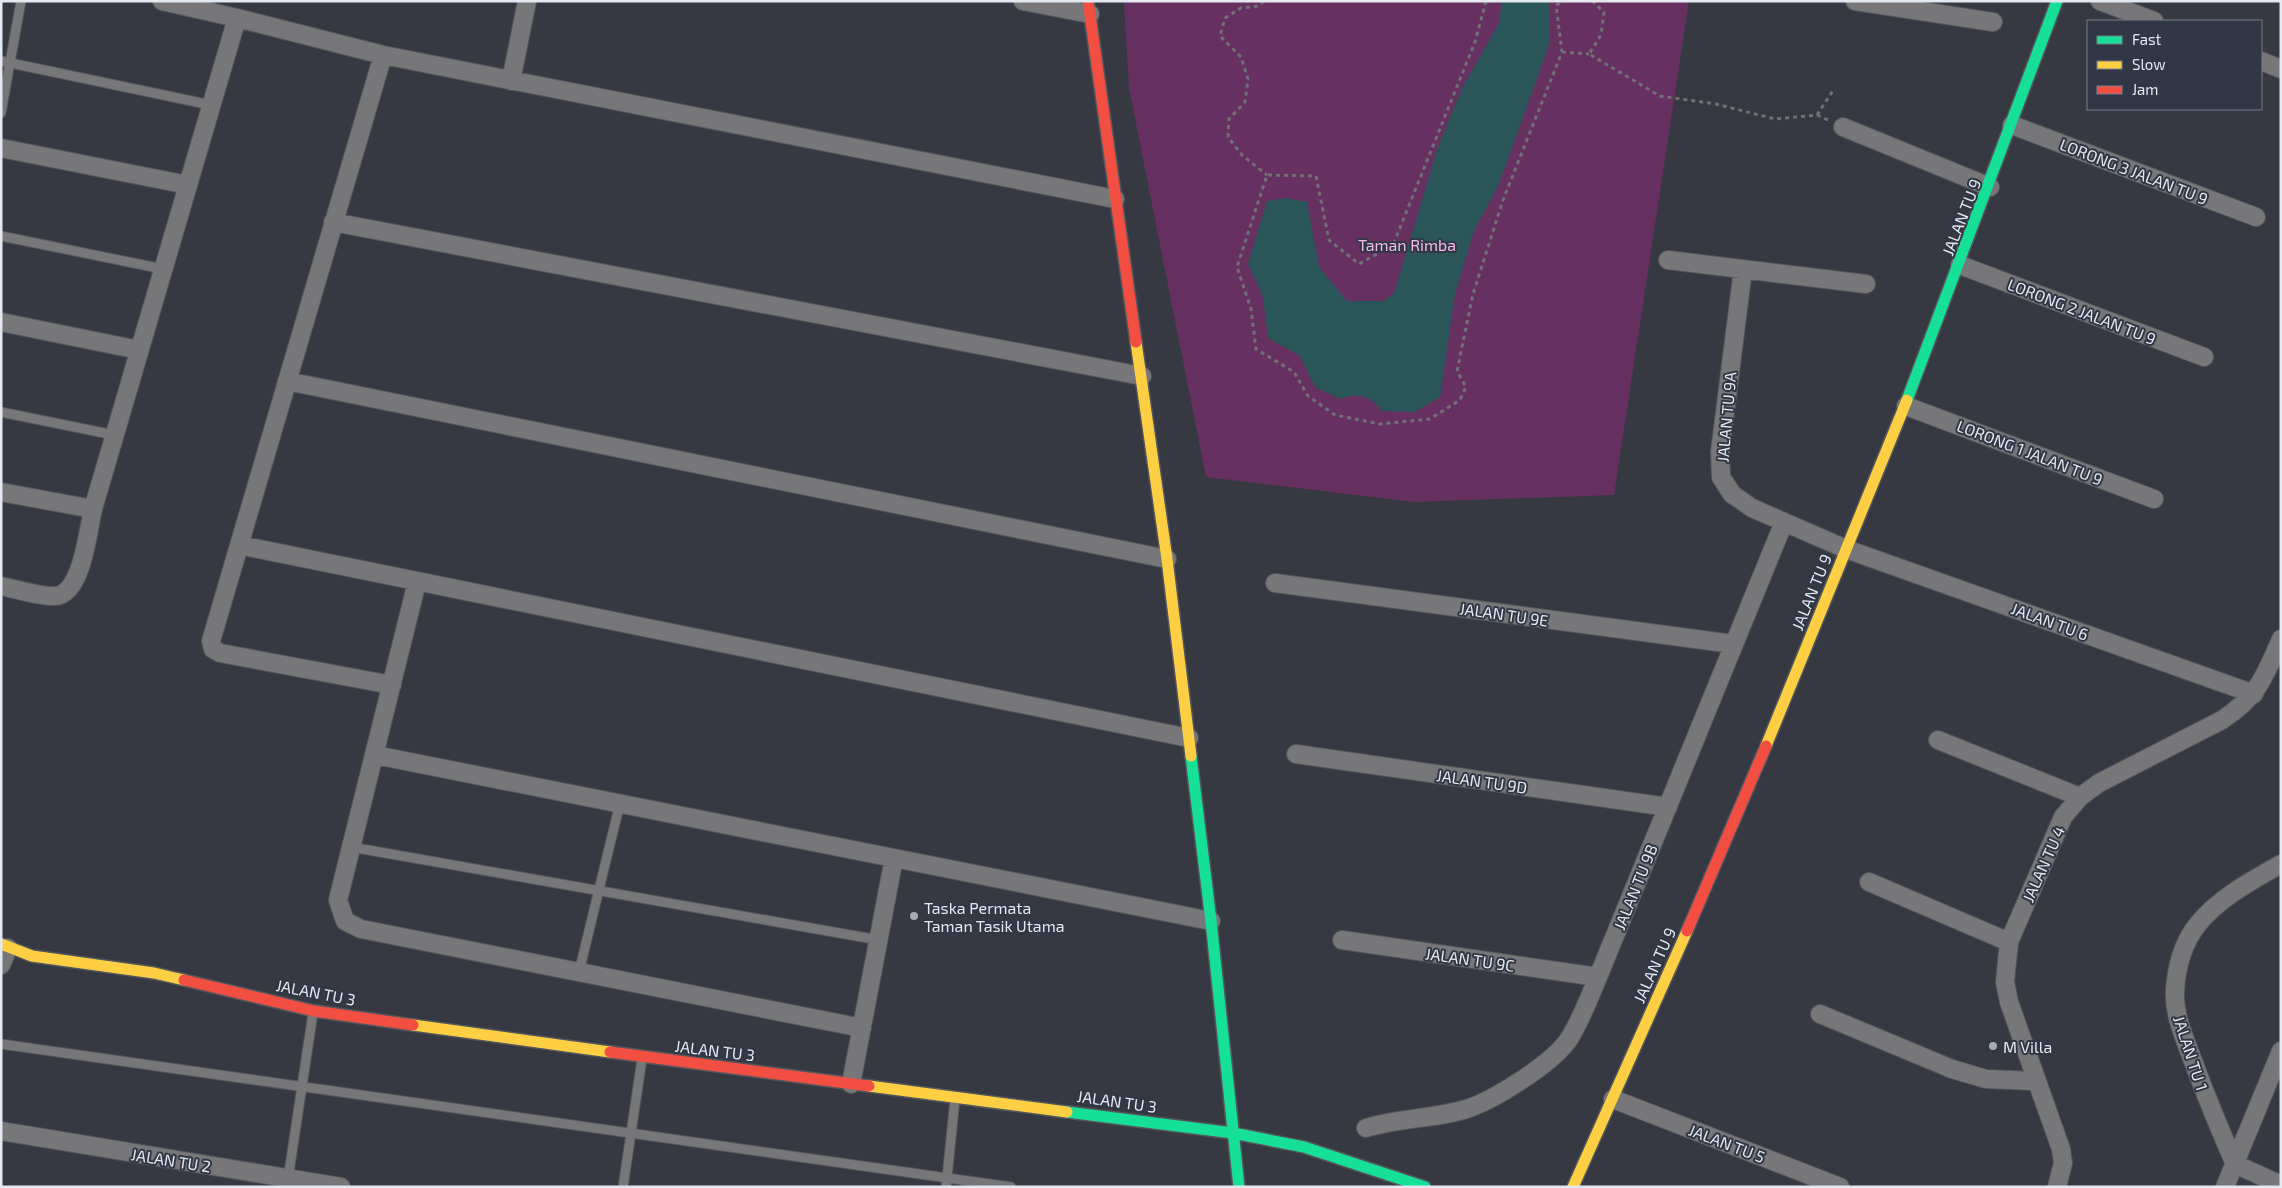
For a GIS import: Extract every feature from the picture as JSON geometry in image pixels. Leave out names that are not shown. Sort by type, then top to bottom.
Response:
[{"type":"street","points":[[162,1],[382,55],[1115,199]]},
{"type":"street","points":[[511,81],[527,1]]},
{"type":"street","points":[[1023,1],[1089,7],[1167,559],[1211,921],[1239,1187]]},
{"type":"street","points":[[1855,1],[1993,22]]},
{"type":"street","name":"JALAN TU 9","points":[[1573,1187],[1724,845],[1906,406],[1990,187],[2057,1]]},
{"type":"street","points":[[2100,1],[2151,20]]},
{"type":"street","points":[[1,586],[56,596],[71,588],[78,573],[93,509],[114,435],[237,18]]},
{"type":"street","points":[[382,55],[211,641],[213,649],[220,653],[392,685]]},
{"type":"street","points":[[2262,61],[2281,69]]},
{"type":"street","name":"LORONG 3 JALAN TU 9","points":[[2012,125],[2256,217]]},
{"type":"street","points":[[1843,127],[1990,187]]},
{"type":"street","points":[[1,148],[188,185]]},
{"type":"street","points":[[332,222],[1142,376]]},
{"type":"street","points":[[1668,260],[1866,284]]},
{"type":"street","name":"LORONG 2 JALAN TU 9","points":[[1960,265],[2204,357]]},
{"type":"street","name":"JALAN TU 9A","points":[[1743,269],[1720,452],[1721,477],[1732,494],[1752,508],[1846,549]]},
{"type":"street","points":[[1,322],[139,350]]},
{"type":"street","points":[[287,381],[1167,559]]},
{"type":"street","name":"LORONG 1 JALAN TU 9","points":[[1906,406],[2154,499]]},
{"type":"street","points":[[1,492],[93,509]]},
{"type":"street","name":"JALAN TU 9B","points":[[1366,1128],[1386,1122],[1429,1118],[1465,1110],[1503,1091],[1549,1061],[1568,1040],[1582,1015],[1598,977],[1784,522]]},
{"type":"street","points":[[239,544],[1189,738]]},
{"type":"street","name":"JALAN TU 6","points":[[1846,549],[2254,694]]},
{"type":"street","points":[[418,582],[338,900],[345,921],[362,929],[862,1028]]},
{"type":"street","name":"JALAN TU 9E","points":[[1275,584],[1733,644]]},
{"type":"street","name":"JALAN TU 4","points":[[2056,1187],[2063,1163],[2061,1149],[2009,1002],[2005,982],[2009,942],[2063,817],[2080,797],[2099,783],[2222,720],[2239,708],[2254,694],[2264,678],[2281,639]]},
{"type":"street","points":[[1938,740],[2080,797]]},
{"type":"street","name":"JALAN TU 9D","points":[[1296,754],[1668,807]]},
{"type":"street","points":[[374,755],[1211,921]]},
{"type":"street","points":[[851,1084],[894,858]]},
{"type":"street","name":"JALAN TU 1","points":[[2235,1164],[2210,1108],[2178,1023],[2175,992],[2178,969],[2186,942],[2197,924],[2212,909],[2247,883],[2281,864]]},
{"type":"street","points":[[1869,882],[2009,942]]},
{"type":"street","name":"JALAN TU 9C","points":[[1342,940],[1598,977]]},
{"type":"street","points":[[1,965],[5,946]]},
{"type":"street","name":"JALAN TU 3","points":[[5,946],[32,956],[154,973],[314,1011],[642,1057],[1233,1133],[1304,1147],[1425,1187]]},
{"type":"street","points":[[1820,1014],[1952,1070],[1986,1079],[2037,1082]]},
{"type":"street","points":[[2225,1187],[2281,1051]]},
{"type":"street","name":"JALAN TU 5","points":[[1613,1099],[1840,1187]]},
{"type":"street","name":"JALAN TU 2","points":[[1,1131],[341,1187]]},
{"type":"street","points":[[2235,1164],[2281,1185]]},
{"type":"lane","points":[[1,113],[6,62],[21,1]]},
{"type":"lane","points":[[6,62],[211,105]]},
{"type":"lane","points":[[1,236],[163,269]]},
{"type":"lane","points":[[1,412],[114,435]]},
{"type":"lane","points":[[579,972],[620,804]]},
{"type":"lane","points":[[351,847],[879,940]]},
{"type":"lane","points":[[288,1179],[314,1011]]},
{"type":"lane","points":[[1,1044],[631,1133],[946,1182],[1011,1187]]},
{"type":"lane","points":[[623,1187],[642,1057]]},
{"type":"lane","points":[[946,1182],[955,1096]]},
{"type":"path","points":[[1264,1],[1258,6],[1241,8],[1225,18],[1220,36],[1241,58],[1248,79],[1245,102],[1229,119],[1228,137],[1242,155],[1267,174],[1316,176],[1329,240],[1359,264],[1393,245],[1474,42],[1486,1]]},
{"type":"path","points":[[1267,174],[1237,267],[1251,309],[1256,349],[1294,372],[1308,396],[1335,415],[1380,424],[1430,419],[1460,400],[1466,386],[1457,371],[1473,294],[1504,200],[1562,52],[1556,5],[1565,1]]},
{"type":"path","points":[[1589,54],[1601,35],[1604,12],[1592,1]]},
{"type":"path","points":[[1562,52],[1589,54],[1660,96],[1716,104],[1776,119],[1817,115],[1843,127]]},
{"type":"path","points":[[1817,115],[1834,88]]},
{"type":"green space","name":"Taman Rimba","points":[[1124,1],[1689,1],[1614,495],[1414,502],[1206,477],[1129,88]]},
{"type":"shaded area","points":[[1502,1],[1550,1],[1550,42],[1499,184],[1474,231],[1455,294],[1440,397],[1415,412],[1382,411],[1369,399],[1359,396],[1340,399],[1315,387],[1300,356],[1268,338],[1263,297],[1248,264],[1267,201],[1285,198],[1307,202],[1319,267],[1347,301],[1384,301],[1394,293],[1438,147],[1462,88],[1499,23]]},
{"type":"traffic: fast","points":[[1907,400],[2057,1]]},
{"type":"traffic: fast","points":[[1191,756],[1211,921],[1239,1187]]},
{"type":"traffic: fast","points":[[1067,1112],[1233,1133],[1304,1147],[1425,1187]]},
{"type":"traffic: slow","points":[[1136,342],[1167,559],[1191,756]]},
{"type":"traffic: slow","points":[[1766,746],[1907,400]]},
{"type":"traffic: slow","points":[[1573,1187],[1687,931]]},
{"type":"traffic: slow","points":[[1,944],[32,956],[154,973],[184,980]]},
{"type":"traffic: slow","points":[[413,1025],[610,1052]]},
{"type":"traffic: slow","points":[[869,1086],[1067,1112]]},
{"type":"traffic: jam","points":[[1088,1],[1136,342]]},
{"type":"traffic: jam","points":[[1687,931],[1766,746]]},
{"type":"traffic: jam","points":[[184,980],[314,1011],[413,1025]]},
{"type":"traffic: jam","points":[[610,1052],[869,1086]]},
{"type":"place","name":"Taska Permata Taman Tasik Utama","points":[[914,916]]},
{"type":"place","name":"M Villa","points":[[1993,1046]]}]
